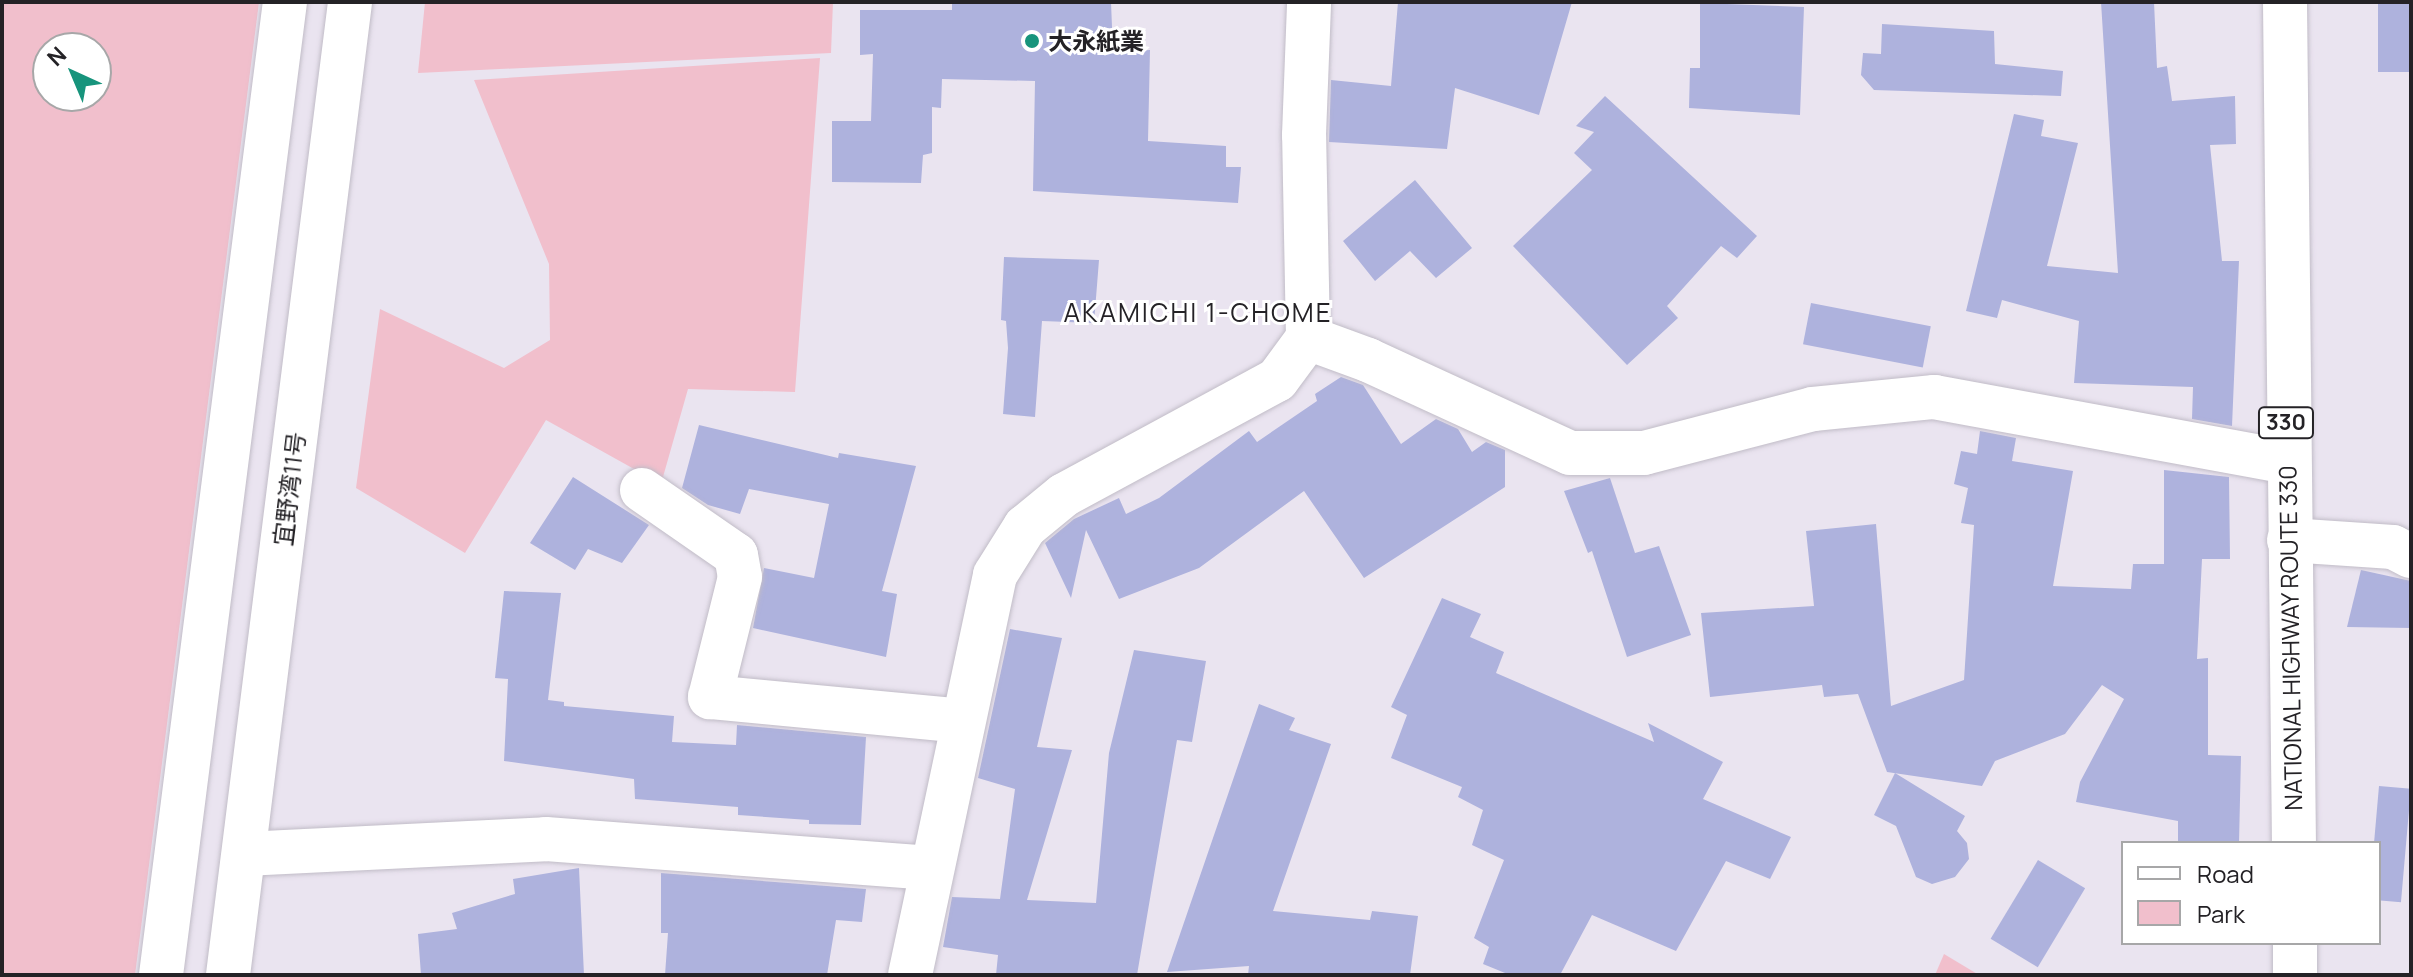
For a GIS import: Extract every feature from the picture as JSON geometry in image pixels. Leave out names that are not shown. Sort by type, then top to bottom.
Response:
[{"type":"main road","points":[[161,975],[285,2]]},
{"type":"main road","name":"宜野湾11号","points":[[228,975],[350,2]]},
{"type":"main road","points":[[910,975],[995,575],[1025,527],[1064,495],[1277,380],[1308,338],[1304,135],[1309,2]]},
{"type":"main road","name":"NATIONAL HIGHWAY ROUTE 330","points":[[2285,2],[2287,462],[2294,841]]},
{"type":"main road","points":[[1308,338],[1368,360],[1570,453],[1644,453],[1813,409],[1934,397],[2287,462]]},
{"type":"main road","points":[[642,490],[736,555],[740,577],[710,697],[963,721]]},
{"type":"main road","points":[[2289,540],[2393,547],[2411,556]]},
{"type":"main road","points":[[244,854],[546,839],[931,868]]},
{"type":"main road","points":[[2295,945],[2295,975]]},
{"type":"green space","points":[[2,2],[259,2],[135,975],[2,975]]},
{"type":"green space","points":[[425,2],[833,2],[831,53],[418,73]]},
{"type":"green space","points":[[820,58],[795,392],[688,389],[661,484],[546,420],[465,553],[356,488],[380,309],[504,368],[550,340],[549,264],[474,80]]},
{"type":"green space","points":[[1944,954],[1979,975],[1935,975]]},
{"type":"building","points":[[952,2],[1111,2],[1113,52],[1150,50],[1148,141],[1226,146],[1226,167],[1241,167],[1238,203],[1033,191],[1035,81],[942,79],[941,108],[932,107],[932,153],[923,155],[921,183],[832,182],[832,121],[871,121],[873,54],[860,55],[860,10],[952,10]]},
{"type":"building","points":[[1398,2],[1572,2],[1539,115],[1455,88],[1447,149],[1329,142],[1331,80],[1391,86]]},
{"type":"building","points":[[2101,2],[2154,2],[2157,68],[2167,66],[2172,101],[2235,96],[2236,144],[2210,145],[2222,261],[2239,261],[2232,426],[2192,419],[2193,387],[2074,383],[2079,321],[2002,300],[1997,318],[1966,311],[2014,114],[2044,120],[2041,136],[2078,143],[2047,266],[2118,273]]},
{"type":"building","points":[[2378,2],[2411,2],[2411,72],[2378,72]]},
{"type":"building","points":[[1700,3],[1804,7],[1800,115],[1689,108],[1690,68],[1700,68]]},
{"type":"building","points":[[1882,24],[1994,31],[1995,64],[2063,71],[2061,96],[1874,90],[1861,75],[1863,53],[1881,54]]},
{"type":"building","points":[[1605,96],[1757,236],[1737,258],[1721,246],[1667,306],[1678,318],[1627,365],[1513,246],[1592,170],[1574,153],[1594,132],[1576,126]]},
{"type":"building","points":[[1415,180],[1472,248],[1436,278],[1410,251],[1375,281],[1343,241]]},
{"type":"building","points":[[1004,257],[1099,260],[1094,323],[1042,321],[1035,417],[1003,414],[1008,348],[1006,321],[1001,320]]},
{"type":"building","points":[[1811,303],[1931,326],[1923,368],[1803,344]]},
{"type":"building","points":[[1341,377],[1363,385],[1401,444],[1436,419],[1458,429],[1472,452],[1486,442],[1505,450],[1505,487],[1364,578],[1304,491],[1199,568],[1119,599],[1086,530],[1071,598],[1045,543],[1074,519],[1119,498],[1126,514],[1159,498],[1249,431],[1257,442],[1317,401],[1315,394]]},
{"type":"building","points":[[699,425],[838,458],[839,453],[916,466],[882,591],[897,594],[886,657],[753,628],[764,568],[814,578],[829,504],[749,489],[740,514],[708,505],[682,488]]},
{"type":"building","points":[[1980,431],[2016,438],[2012,461],[2073,471],[2053,586],[2131,589],[2133,564],[2164,564],[2164,470],[2229,477],[2230,559],[2202,559],[2197,659],[2208,658],[2208,755],[2241,756],[2239,841],[2178,841],[2178,821],[2076,802],[2080,782],[2124,699],[2102,685],[2065,734],[1995,761],[1982,786],[1887,772],[1858,694],[1824,697],[1822,685],[1710,697],[1701,613],[1814,606],[1806,531],[1876,524],[1891,706],[1964,680],[1974,525],[1961,523],[1968,488],[1954,484],[1961,451],[1977,454]]},
{"type":"building","points":[[573,477],[649,525],[622,563],[588,549],[575,570],[530,543]]},
{"type":"building","points":[[1610,478],[1635,553],[1659,546],[1691,635],[1627,657],[1592,551],[1588,553],[1564,491]]},
{"type":"building","points":[[2361,570],[2411,581],[2411,628],[2347,627]]},
{"type":"building","points":[[504,591],[561,593],[548,700],[564,702],[564,706],[674,716],[672,742],[736,745],[737,725],[866,737],[861,825],[809,824],[809,820],[738,815],[738,807],[635,799],[634,779],[504,761],[508,679],[495,678]]},
{"type":"building","points":[[1442,598],[1481,614],[1470,637],[1504,652],[1496,673],[1654,742],[1648,723],[1723,762],[1703,799],[1791,837],[1770,879],[1726,861],[1676,951],[1592,915],[1560,975],[1510,975],[1483,964],[1489,947],[1474,938],[1504,860],[1472,845],[1483,810],[1458,797],[1462,787],[1391,758],[1407,715],[1391,707]]},
{"type":"building","points":[[1010,629],[1062,638],[1037,747],[1072,750],[1027,900],[1096,903],[1109,753],[1134,650],[1206,661],[1192,742],[1177,740],[1137,975],[996,975],[998,955],[943,947],[952,897],[1000,899],[1015,789],[978,778]]},
{"type":"building","points":[[1259,704],[1295,718],[1289,730],[1331,744],[1273,911],[1370,920],[1372,911],[1418,916],[1410,975],[1248,975],[1249,966],[1167,972]]},
{"type":"building","points":[[1895,773],[1965,816],[1957,831],[1967,843],[1969,859],[1955,877],[1932,884],[1916,877],[1896,826],[1874,815]]},
{"type":"building","points":[[2379,786],[2411,789],[2401,902],[2381,901],[2381,841],[2374,841]]},
{"type":"building","points":[[2038,860],[2085,888],[2038,967],[1991,939]]},
{"type":"building","points":[[579,868],[584,975],[421,975],[418,934],[457,929],[452,913],[515,894],[513,879]]},
{"type":"building","points":[[661,873],[866,889],[862,922],[836,920],[827,975],[665,975],[668,933],[661,933]]},
{"type":"place","name":"大永紙業","points":[[1032,41]]},
{"type":"district","name":"AKAMICHI 1-CHOME","points":[[1198,313]]}]
